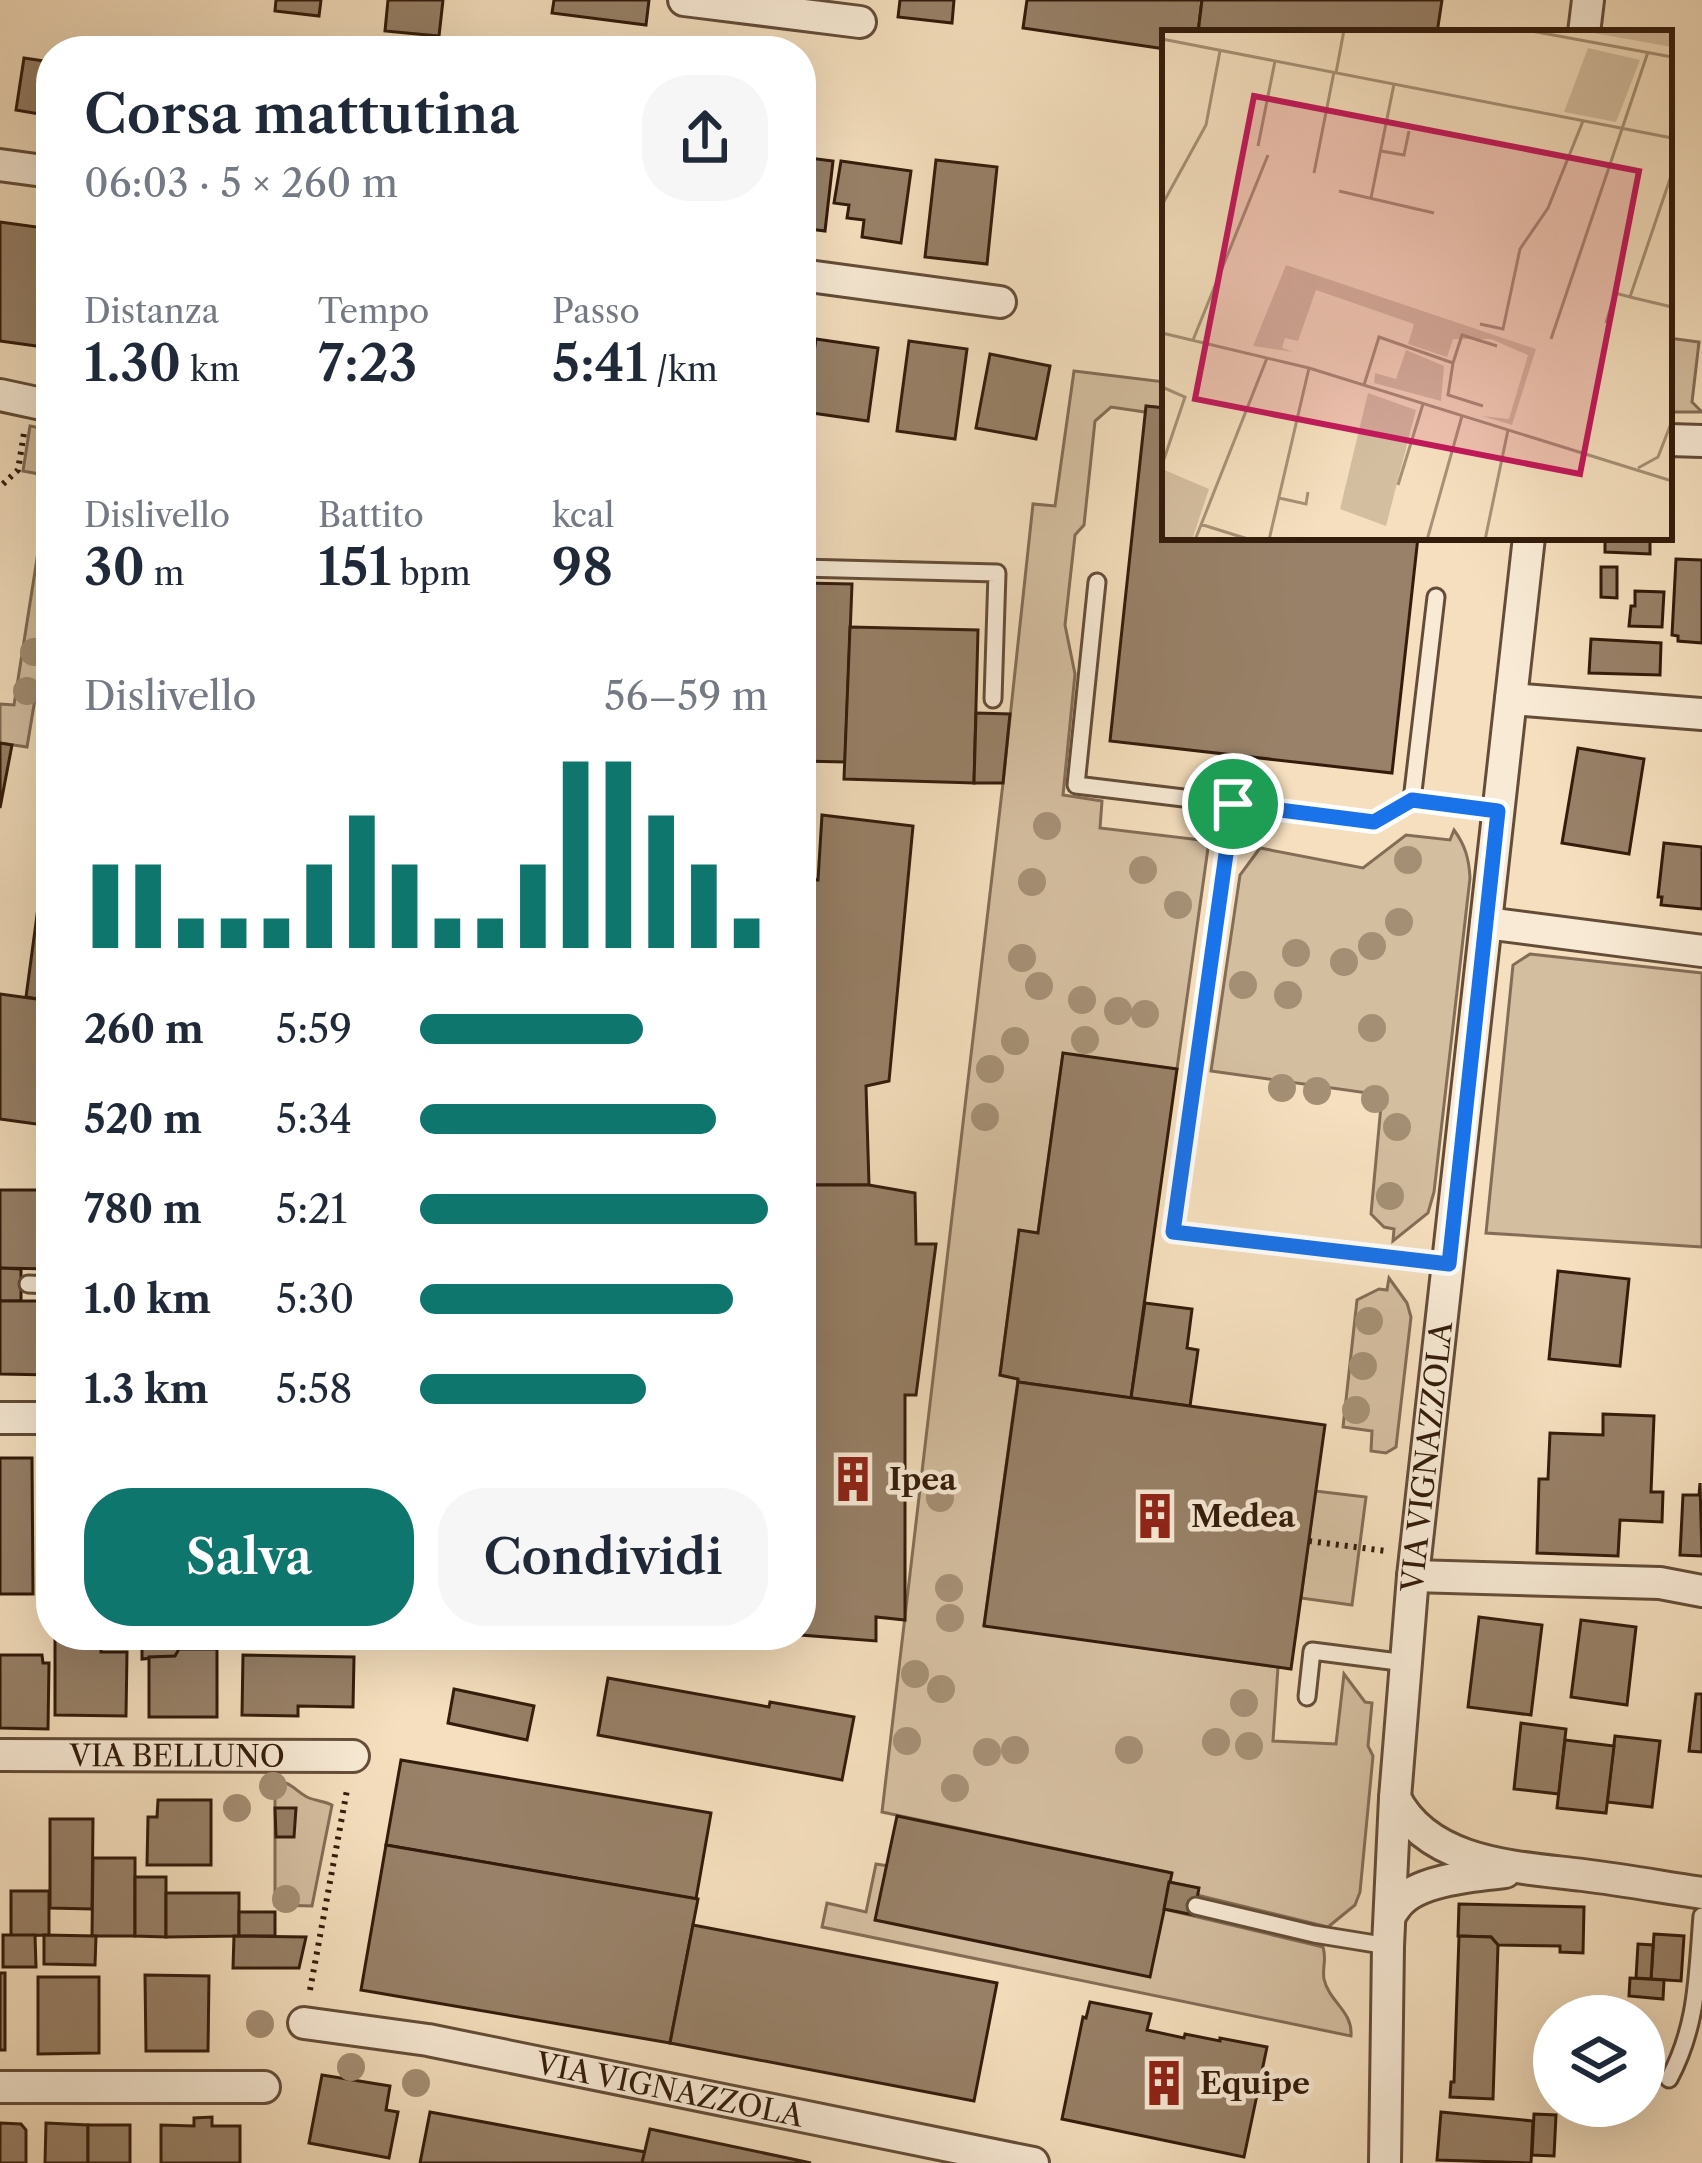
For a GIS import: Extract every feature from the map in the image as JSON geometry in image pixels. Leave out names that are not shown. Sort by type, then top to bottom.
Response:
[{"type":"street","points":[[684,0],[860,22]]},
{"type":"street","points":[[1584,30],[1588,0]]},
{"type":"street","points":[[0,164],[36,170]]},
{"type":"street","points":[[816,276],[1000,302]]},
{"type":"street","points":[[0,395],[36,412]]},
{"type":"street","name":"VIA VIGNAZZOLA","points":[[1385,2163],[1389,1931],[1413,1576],[1529,540]]},
{"type":"street","points":[[1511,699],[1702,714]]},
{"type":"street","points":[[1486,923],[1702,951]]},
{"type":"street","points":[[0,1418],[36,1418]]},
{"type":"street","points":[[1413,1576],[1660,1583],[1702,1592]]},
{"type":"street","name":"VIA BELLUNO","points":[[0,1755],[353,1756]]},
{"type":"street","points":[[1396,1798],[1406,1819],[1436,1842],[1523,1870]]},
{"type":"street","points":[[1389,1931],[1403,1898],[1419,1889],[1483,1874],[1523,1870],[1575,1874],[1702,1893]]},
{"type":"street","name":"VIA VIGNAZZOLA","points":[[304,2023],[428,2040],[1033,2163]]},
{"type":"street","points":[[0,2087],[264,2087]]},
{"type":"lane","points":[[816,568],[997,573],[993,699]]},
{"type":"lane","points":[[1097,582],[1076,785],[1374,822],[1412,800],[1498,811]]},
{"type":"lane","points":[[1412,800],[1436,597]]},
{"type":"lane","points":[[1233,804],[1173,1232],[1449,1264]]},
{"type":"lane","points":[[28,1284],[36,1284]]},
{"type":"lane","points":[[1306,1697],[1312,1652],[1406,1663]]},
{"type":"lane","points":[[1196,1906],[1314,1934],[1389,1931]]},
{"type":"lane","points":[[1669,2079],[1693,2021],[1702,1916]]},
{"type":"path","points":[[3,484],[18,470],[36,421]]},
{"type":"path","points":[[1309,1541],[1390,1552]]},
{"type":"path","points":[[304,2023],[353,1756]]},
{"type":"shaded area","points":[[1672,338],[1699,342],[1692,402],[1702,412],[1672,412]]},
{"type":"shaded area","points":[[1074,371],[1162,382],[1162,408],[1147,406],[1145,412],[1111,407],[1095,421],[1084,525],[1075,535],[1065,625],[1075,674],[1063,795],[1102,801],[1100,828],[1209,841],[1177,1069],[1063,1054],[1038,1233],[1019,1231],[1000,1375],[1018,1379],[984,1625],[1278,1667],[1273,1741],[1336,1744],[1344,1674],[1365,1702],[1372,1703],[1368,1746],[1373,1756],[1360,1892],[1355,1905],[1328,1927],[1197,1895],[1198,1888],[1169,1882],[1171,1873],[882,1812],[1033,504],[1055,506]]},
{"type":"shaded area","points":[[30,426],[36,427],[36,473],[23,471]]},
{"type":"shaded area","points":[[36,565],[36,693],[27,747],[0,743],[0,704],[14,705]]},
{"type":"shaded area","points":[[1454,830],[1466,852],[1470,878],[1434,1192],[1428,1213],[1393,1241],[1394,1229],[1384,1227],[1371,1214],[1382,1095],[1211,1071],[1240,875],[1260,848],[1363,868],[1406,835],[1450,840]]},
{"type":"shaded area","points":[[1530,954],[1702,973],[1702,1247],[1486,1233],[1513,965]]},
{"type":"shaded area","points":[[1389,1278],[1411,1317],[1396,1447],[1386,1453],[1371,1451],[1372,1431],[1343,1427],[1357,1300],[1387,1290]]},
{"type":"shaded area","points":[[1315,1491],[1366,1497],[1352,1605],[1301,1598]]},
{"type":"shaded area","points":[[275,1781],[332,1805],[312,1906],[275,1905]]},
{"type":"shaded area","points":[[876,1864],[1164,1909],[1323,1947],[1324,1979],[1348,2020],[1351,2036],[822,1927],[827,1903],[866,1912]]},
{"type":"building","points":[[276,0],[321,0],[319,16],[275,11]]},
{"type":"building","points":[[388,0],[443,0],[439,36],[385,31]]},
{"type":"building","points":[[554,0],[649,0],[646,25],[552,13]]},
{"type":"building","points":[[900,0],[954,0],[952,23],[898,17]]},
{"type":"building","points":[[1027,0],[1202,0],[1198,30],[1162,30],[1162,49],[1023,28]]},
{"type":"building","points":[[1202,0],[1442,0],[1437,30],[1198,30]]},
{"type":"building","points":[[24,58],[36,60],[36,113],[16,110]]},
{"type":"building","points":[[816,159],[833,161],[825,231],[816,230]]},
{"type":"building","points":[[936,160],[997,167],[987,264],[925,257]]},
{"type":"building","points":[[841,161],[911,171],[901,243],[862,237],[864,220],[847,218],[849,205],[834,203]]},
{"type":"building","points":[[0,222],[36,227],[36,346],[0,341]]},
{"type":"building","points":[[816,339],[878,348],[868,421],[816,414]]},
{"type":"building","points":[[909,341],[967,349],[955,439],[897,431]]},
{"type":"building","points":[[990,354],[1050,366],[1036,439],[976,428]]},
{"type":"building","points":[[1146,406],[1162,408],[1162,540],[1418,540],[1392,773],[1110,741]]},
{"type":"building","points":[[1605,540],[1650,540],[1650,554],[1605,552]]},
{"type":"building","points":[[1676,559],[1702,560],[1702,643],[1678,641],[1672,635]]},
{"type":"building","points":[[1601,567],[1617,567],[1617,598],[1601,597]]},
{"type":"building","points":[[816,583],[852,584],[845,762],[816,761]]},
{"type":"building","points":[[1635,591],[1664,592],[1662,627],[1629,626]]},
{"type":"building","points":[[850,627],[978,630],[974,783],[844,779]]},
{"type":"building","points":[[1591,639],[1661,643],[1660,675],[1589,673]]},
{"type":"building","points":[[976,713],[1010,714],[1003,783],[974,783]]},
{"type":"building","points":[[0,743],[12,745],[0,808]]},
{"type":"building","points":[[1578,748],[1644,759],[1629,854],[1562,843]]},
{"type":"building","points":[[822,815],[913,826],[889,1081],[866,1086],[869,1185],[816,1185]]},
{"type":"building","points":[[1664,843],[1702,847],[1702,909],[1661,905]]},
{"type":"building","points":[[36,923],[36,999],[26,997]]},
{"type":"building","points":[[0,994],[36,999],[36,1124],[0,1119]]},
{"type":"building","points":[[1063,1053],[1177,1069],[1131,1398],[1018,1382],[1000,1375],[1019,1230],[1038,1233]]},
{"type":"building","name":"Ipea","points":[[816,1185],[869,1185],[915,1193],[916,1244],[936,1244],[916,1395],[905,1395],[905,1620],[876,1617],[876,1641],[816,1636]]},
{"type":"building","points":[[0,1190],[36,1190],[36,1269],[0,1268]]},
{"type":"building","points":[[0,1268],[21,1269],[21,1301],[0,1301]]},
{"type":"building","points":[[1558,1271],[1629,1279],[1620,1366],[1549,1359]]},
{"type":"building","points":[[0,1301],[36,1301],[36,1375],[0,1374]]},
{"type":"building","points":[[1145,1303],[1192,1309],[1187,1348],[1198,1350],[1190,1406],[1131,1398]]},
{"type":"building","name":"Medea","points":[[1018,1382],[1325,1425],[1291,1669],[984,1626]]},
{"type":"building","points":[[1603,1414],[1654,1416],[1651,1492],[1663,1492],[1662,1522],[1620,1520],[1618,1556],[1537,1553],[1539,1479],[1548,1479],[1550,1433],[1603,1435]]},
{"type":"building","points":[[0,1458],[32,1458],[33,1594],[0,1594]]},
{"type":"building","points":[[1700,1483],[1702,1556],[1680,1555],[1683,1495],[1699,1495]]},
{"type":"building","points":[[1479,1617],[1542,1625],[1531,1715],[1468,1707]]},
{"type":"building","points":[[1581,1620],[1636,1627],[1627,1705],[1571,1697]]},
{"type":"building","points":[[55,1650],[127,1652],[126,1716],[55,1715]]},
{"type":"building","points":[[142,1650],[179,1650],[175,1656],[142,1659]]},
{"type":"building","points":[[178,1650],[217,1650],[217,1717],[149,1717],[149,1657],[175,1656]]},
{"type":"building","points":[[0,1655],[42,1655],[43,1663],[49,1663],[48,1729],[0,1728]]},
{"type":"building","points":[[243,1655],[354,1657],[353,1707],[298,1706],[298,1716],[242,1715]]},
{"type":"building","points":[[608,1678],[854,1717],[842,1780],[598,1735]]},
{"type":"building","points":[[454,1689],[534,1706],[527,1740],[448,1723]]},
{"type":"building","points":[[1696,1694],[1702,1694],[1702,1752],[1689,1751]]},
{"type":"building","points":[[1521,1723],[1566,1729],[1559,1794],[1514,1789]]},
{"type":"building","points":[[1615,1736],[1660,1741],[1652,1807],[1607,1802]]},
{"type":"building","points":[[1565,1740],[1614,1746],[1606,1813],[1557,1808]]},
{"type":"building","points":[[401,1760],[711,1813],[696,1899],[386,1845]]},
{"type":"building","points":[[158,1800],[211,1800],[211,1865],[147,1865],[148,1817],[157,1817]]},
{"type":"building","points":[[275,1808],[296,1808],[294,1837],[276,1837]]},
{"type":"building","points":[[897,1816],[1172,1873],[1150,1977],[875,1920]]},
{"type":"building","points":[[50,1819],[93,1819],[92,1909],[50,1908]]},
{"type":"building","points":[[386,1845],[698,1899],[670,2043],[361,1990]]},
{"type":"building","points":[[93,1858],[135,1858],[135,1936],[92,1936]]},
{"type":"building","points":[[135,1877],[166,1877],[166,1937],[135,1936]]},
{"type":"building","points":[[1169,1882],[1199,1888],[1194,1915],[1164,1909]]},
{"type":"building","points":[[11,1891],[49,1891],[49,1935],[11,1936]]},
{"type":"building","points":[[166,1893],[239,1893],[239,1936],[166,1937]]},
{"type":"building","points":[[1459,1904],[1584,1907],[1583,1953],[1560,1952],[1560,1946],[1498,1945],[1491,1937],[1458,1936]]},
{"type":"building","points":[[239,1912],[275,1912],[275,1936],[239,1936]]},
{"type":"building","points":[[693,1925],[997,1983],[974,2101],[670,2043]]},
{"type":"building","points":[[1654,1934],[1684,1936],[1681,1981],[1651,1979]]},
{"type":"building","points":[[3,1935],[35,1935],[36,1967],[3,1967]]},
{"type":"building","points":[[44,1935],[96,1936],[95,1965],[44,1964]]},
{"type":"building","points":[[234,1936],[306,1937],[299,1968],[233,1968]]},
{"type":"building","points":[[1459,1936],[1491,1937],[1498,1945],[1493,2099],[1450,2097]]},
{"type":"building","points":[[1638,1944],[1653,1945],[1651,1979],[1636,1978]]},
{"type":"building","points":[[0,1973],[5,1973],[5,2050],[0,2050]]},
{"type":"building","points":[[145,1975],[209,1976],[208,2051],[146,2051]]},
{"type":"building","points":[[38,1977],[99,1977],[99,2053],[38,2054]]},
{"type":"building","points":[[1630,1978],[1664,1980],[1663,1995],[1629,1995]]},
{"type":"building","name":"Equipe","points":[[1090,2002],[1151,2014],[1147,2030],[1267,2047],[1244,2157],[1062,2119]]},
{"type":"building","points":[[322,2075],[390,2086],[386,2110],[398,2112],[389,2158],[309,2143]]},
{"type":"building","points":[[430,2112],[645,2152],[642,2163],[420,2163]]},
{"type":"building","points":[[1441,2112],[1533,2121],[1531,2163],[1437,2160]]},
{"type":"building","points":[[212,2117],[212,2126],[240,2126],[240,2163],[161,2163],[161,2125],[194,2126],[194,2118]]},
{"type":"building","points":[[0,2123],[21,2124],[26,2130],[26,2163],[0,2163]]},
{"type":"building","points":[[46,2123],[88,2125],[88,2163],[45,2163]]},
{"type":"building","points":[[88,2125],[130,2125],[130,2163],[88,2163]]},
{"type":"building","points":[[1533,2127],[1555,2127],[1554,2156],[1532,2155]]},
{"type":"building","points":[[650,2129],[811,2163],[642,2163]]},
{"type":"place","name":"Ipea","points":[[853,1479]]},
{"type":"place","name":"Medea","points":[[1155,1516]]},
{"type":"place","name":"Equipe","points":[[1164,2083]]},
{"type":"route","points":[[1412,800],[1498,811],[1449,1264],[1173,1232],[1233,804],[1374,822],[1412,800]]}]
